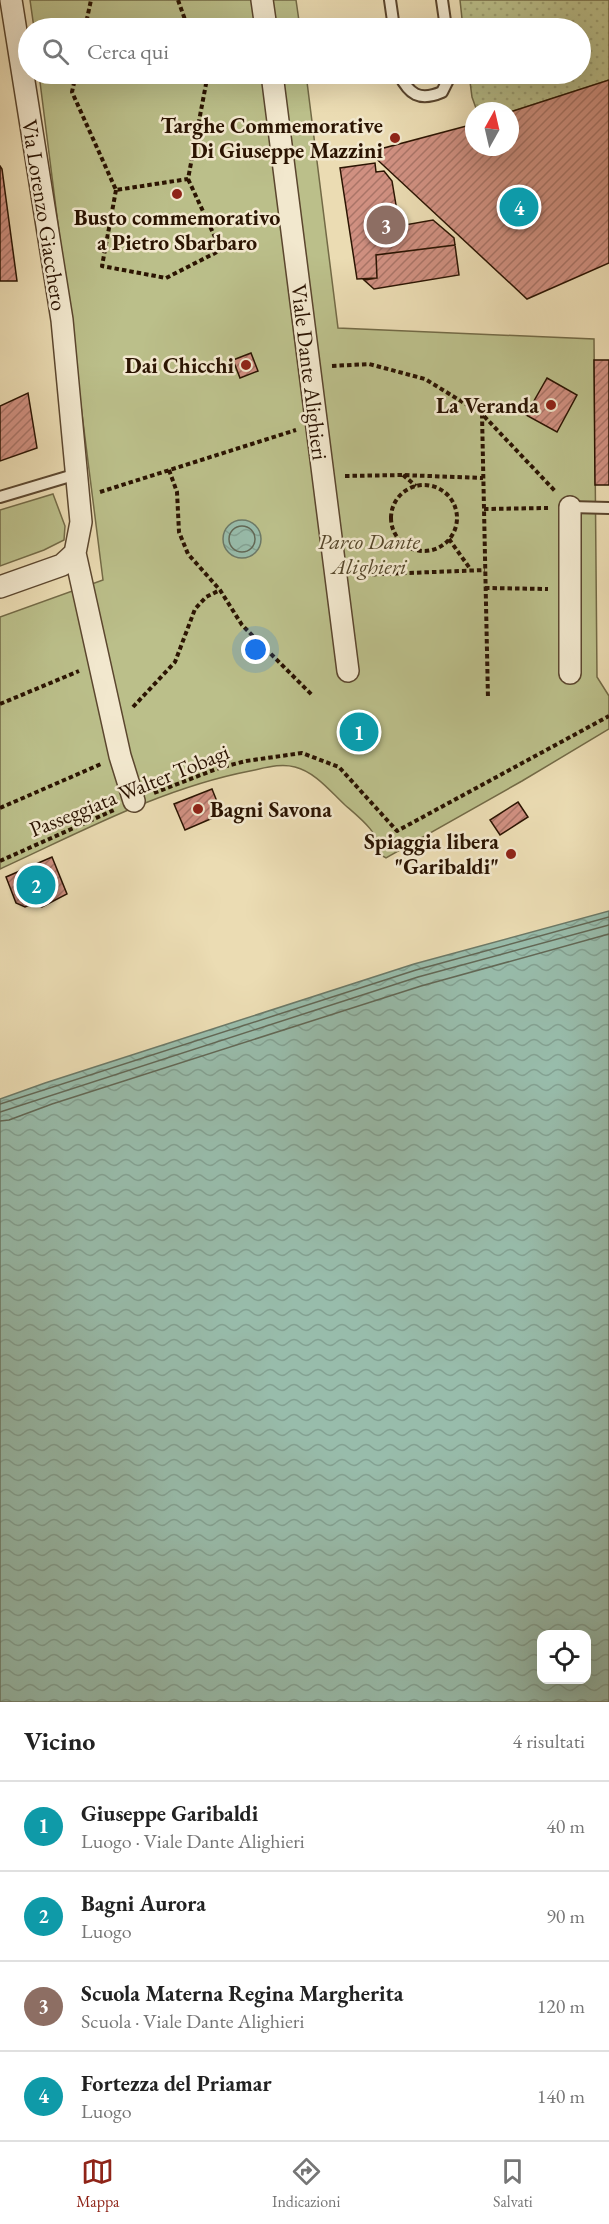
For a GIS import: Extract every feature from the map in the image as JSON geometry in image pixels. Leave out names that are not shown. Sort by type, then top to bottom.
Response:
[{"type":"street","name":"Via Lorenzo Giacchero","points":[[11,0],[18,44]]},
{"type":"street","points":[[262,0],[265,18]]},
{"type":"street","name":"Via Lorenzo Giacchero","points":[[24,84],[62,320],[80,499],[81,522],[75,553]]},
{"type":"street","name":"Viale Dante Alighieri","points":[[273,84],[348,671]]},
{"type":"street","points":[[570,507],[570,673]]},
{"type":"street","points":[[0,587],[62,564],[75,553],[120,756],[134,801]]},
{"type":"lane","points":[[390,0],[393,18]]},
{"type":"lane","points":[[442,0],[445,18]]},
{"type":"lane","points":[[404,84],[416,95],[429,98],[442,92],[446,84]]},
{"type":"lane","points":[[0,496],[77,474]]},
{"type":"lane","points":[[570,507],[609,508]]},
{"type":"path","points":[[87,18],[91,0]]},
{"type":"path","points":[[178,0],[184,18]]},
{"type":"path","points":[[74,84],[72,92],[116,190],[102,266],[166,278],[221,250],[188,179],[206,84]]},
{"type":"path","points":[[116,190],[188,179]]},
{"type":"path","points":[[309,367],[369,364],[425,379],[482,414],[570,507]]},
{"type":"path","points":[[482,414],[488,699]]},
{"type":"path","points":[[80,499],[316,423]]},
{"type":"path","points":[[169,470],[177,492],[179,532],[188,554],[220,590],[242,625],[313,696]]},
{"type":"path","points":[[323,476],[402,475],[483,478]]},
{"type":"path","points":[[402,475],[416,486]]},
{"type":"path","points":[[426,485],[445,493],[452,501],[456,521],[449,539],[430,550],[408,547],[399,540],[393,530],[391,519],[392,508],[397,498],[416,486],[426,485]]},
{"type":"path","points":[[484,509],[570,507]]},
{"type":"path","points":[[449,539],[472,571]]},
{"type":"path","points":[[336,576],[485,570]]},
{"type":"path","points":[[485,588],[570,590]]},
{"type":"path","points":[[114,727],[175,662],[195,609],[206,597],[220,590]]},
{"type":"path","points":[[0,704],[99,663]]},
{"type":"path","name":"Passeggiata Walter Tobagi","points":[[0,861],[134,801],[219,768],[246,761],[302,753],[339,767],[397,831],[609,716]]},
{"type":"path","points":[[0,808],[120,756]]},
{"type":"green space","points":[[30,0],[296,0],[299,18],[33,18]]},
{"type":"green space","points":[[460,0],[609,0],[609,80],[519,109],[519,102],[474,102],[470,84],[591,84],[591,18],[462,18]]},
{"type":"green space","name":"Parco Dante Alighieri","points":[[40,84],[307,84],[338,328],[594,339],[597,677],[609,696],[609,729],[386,858],[381,855],[374,833],[369,827],[322,783],[302,769],[284,766],[267,767],[185,788],[122,812],[0,869],[0,617],[103,580]]},
{"type":"green space","points":[[53,494],[65,526],[64,540],[0,566],[0,510]]},
{"type":"water","points":[[242,520],[256,525],[261,539],[256,553],[242,558],[228,553],[223,539],[228,525]]},
{"type":"water","points":[[609,911],[609,1702],[0,1702],[0,1099],[414,964]]},
{"type":"building","points":[[609,80],[609,263],[527,299],[369,152],[465,126],[465,156],[519,156],[519,109]]},
{"type":"building","points":[[375,163],[376,172],[384,171],[392,181],[398,217],[405,225],[433,220],[454,238],[455,245],[376,255],[377,278],[357,279],[340,168]]},
{"type":"building","points":[[0,166],[2,169],[17,281],[0,281]]},
{"type":"building","points":[[455,245],[459,275],[374,289],[364,280],[377,278],[376,255]]},
{"type":"building","name":"Dai Chicchi","points":[[251,353],[258,371],[240,378],[233,360]]},
{"type":"building","points":[[594,360],[609,360],[609,485],[595,485]]},
{"type":"building","name":"La Veranda","points":[[547,378],[577,395],[557,432],[526,415]]},
{"type":"building","points":[[28,393],[37,448],[0,461],[0,406]]},
{"type":"building","name":"Bagni Savona","points":[[212,789],[222,814],[185,830],[174,804]]},
{"type":"building","points":[[518,802],[528,817],[500,835],[490,820]]},
{"type":"building","points":[[52,857],[67,894],[42,907],[32,904],[25,907],[16,903],[6,877]]},
{"type":"place","name":"Targhe Commemorative Di Giuseppe Mazzini","points":[[395,138]]},
{"type":"place","name":"Busto commemorativo a Pietro Sbarbaro","points":[[177,194]]},
{"type":"place","name":"Fortezza del Priamar","points":[[519,207]]},
{"type":"place","name":"Scuola Materna Regina Margherita","points":[[386,225]]},
{"type":"place","name":"Dai Chicchi","points":[[246,365]]},
{"type":"place","name":"La Veranda","points":[[551,405]]},
{"type":"place","name":"Giuseppe Garibaldi","points":[[359,732]]},
{"type":"place","name":"Bagni Savona","points":[[198,809]]},
{"type":"place","name":"Spiaggia libera \"Garibaldi\"","points":[[511,854]]},
{"type":"place","name":"Bagni Aurora","points":[[36,885]]}]
